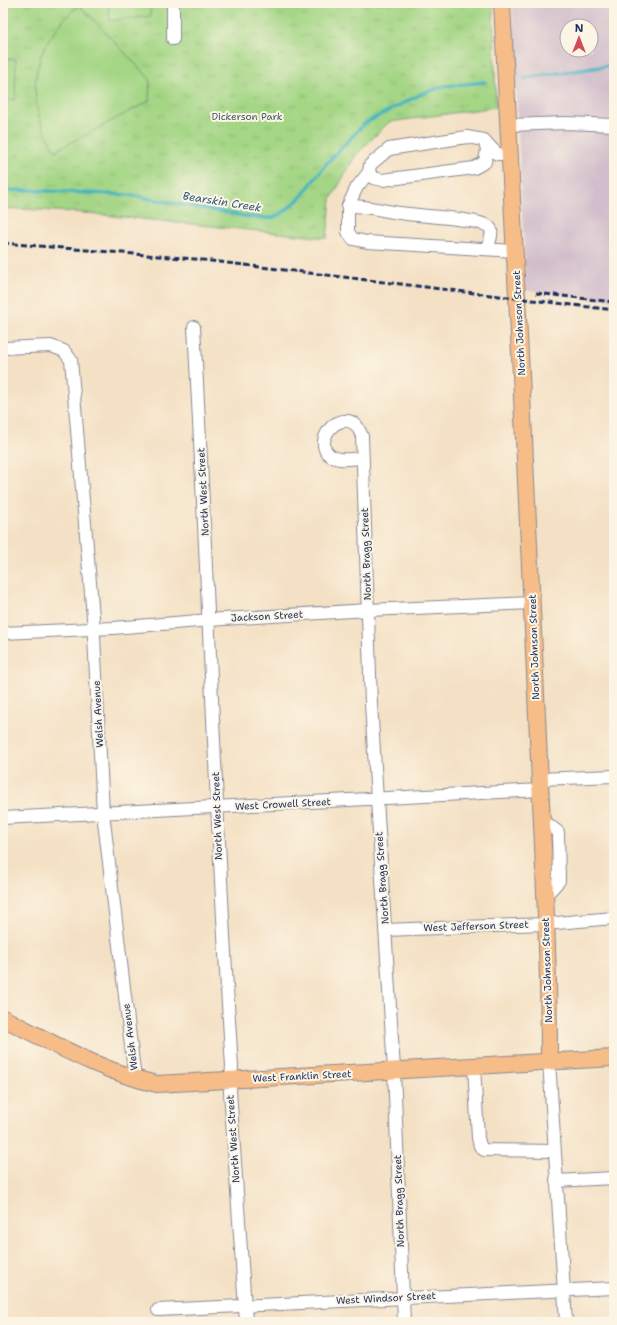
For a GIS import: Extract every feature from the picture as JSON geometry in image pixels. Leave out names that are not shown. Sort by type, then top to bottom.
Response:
[{"type":"main road","name":"North Johnson Street","points":[[502,3],[532,603],[540,785],[549,1062]]},
{"type":"main road","name":"West Franklin Street","points":[[3,1018],[100,1067],[135,1080],[157,1084],[614,1058]]},
{"type":"street","points":[[173,3],[173,39]]},
{"type":"street","points":[[508,125],[566,123],[614,125]]},
{"type":"street","points":[[509,154],[497,154],[484,140],[467,137],[389,149],[370,165],[369,172],[357,188],[348,206],[348,232],[353,239],[367,242],[515,251]]},
{"type":"street","points":[[369,172],[373,178],[383,180],[474,168],[485,162],[487,149],[484,140]]},
{"type":"street","points":[[348,206],[361,206],[399,213],[468,221],[488,226],[491,229],[491,236],[487,249]]},
{"type":"street","name":"North West Street","points":[[194,326],[203,480],[216,807],[231,1080],[230,1090],[246,1322]]},
{"type":"street","name":"Welsh Avenue","points":[[3,348],[51,346],[64,351],[71,360],[93,618],[92,629],[104,813],[135,1080]]},
{"type":"street","name":"North Bragg Street","points":[[363,458],[370,704],[394,1070],[404,1322]]},
{"type":"street","name":"Jackson Street","points":[[3,633],[92,629],[368,610],[532,603]]},
{"type":"street","name":"West Crowell Street","points":[[3,818],[377,799],[540,785],[614,776]]},
{"type":"street","name":"West Jefferson Street","points":[[385,930],[545,924],[614,918]]},
{"type":"street","name":"North Johnson Street","points":[[549,1062],[566,1322]]},
{"type":"street","points":[[474,1066],[478,1138],[480,1146],[484,1150],[554,1151]]},
{"type":"street","points":[[556,1181],[614,1178]]},
{"type":"street","name":"West Windsor Street","points":[[158,1310],[614,1288]]},
{"type":"shaded area","points":[[512,3],[614,3],[614,300],[526,290]]},
{"type":"green space","name":"Dickerson Park","points":[[3,3],[493,3],[496,107],[389,122],[356,155],[331,199],[327,238],[74,212],[3,208]]},
{"type":"green space","points":[[108,3],[149,3],[151,16],[110,21]]},
{"type":"green space","points":[[79,5],[150,79],[149,101],[55,151],[44,130],[38,114],[35,93],[36,78],[43,51],[50,38],[68,15]]},
{"type":"green space","points":[[3,59],[16,59],[15,100],[3,100]]},
{"type":"waterway","name":"Bearskin Creek","points":[[525,78],[608,66],[614,62]]},
{"type":"waterway","name":"Bearskin Creek","points":[[3,191],[26,190],[129,195],[256,218],[273,218],[285,211],[301,197],[326,164],[365,123],[423,93],[445,86],[485,82]]},
{"type":"railway","points":[[3,243],[195,259],[614,310]]},
{"type":"railway","points":[[536,293],[614,302]]}]
